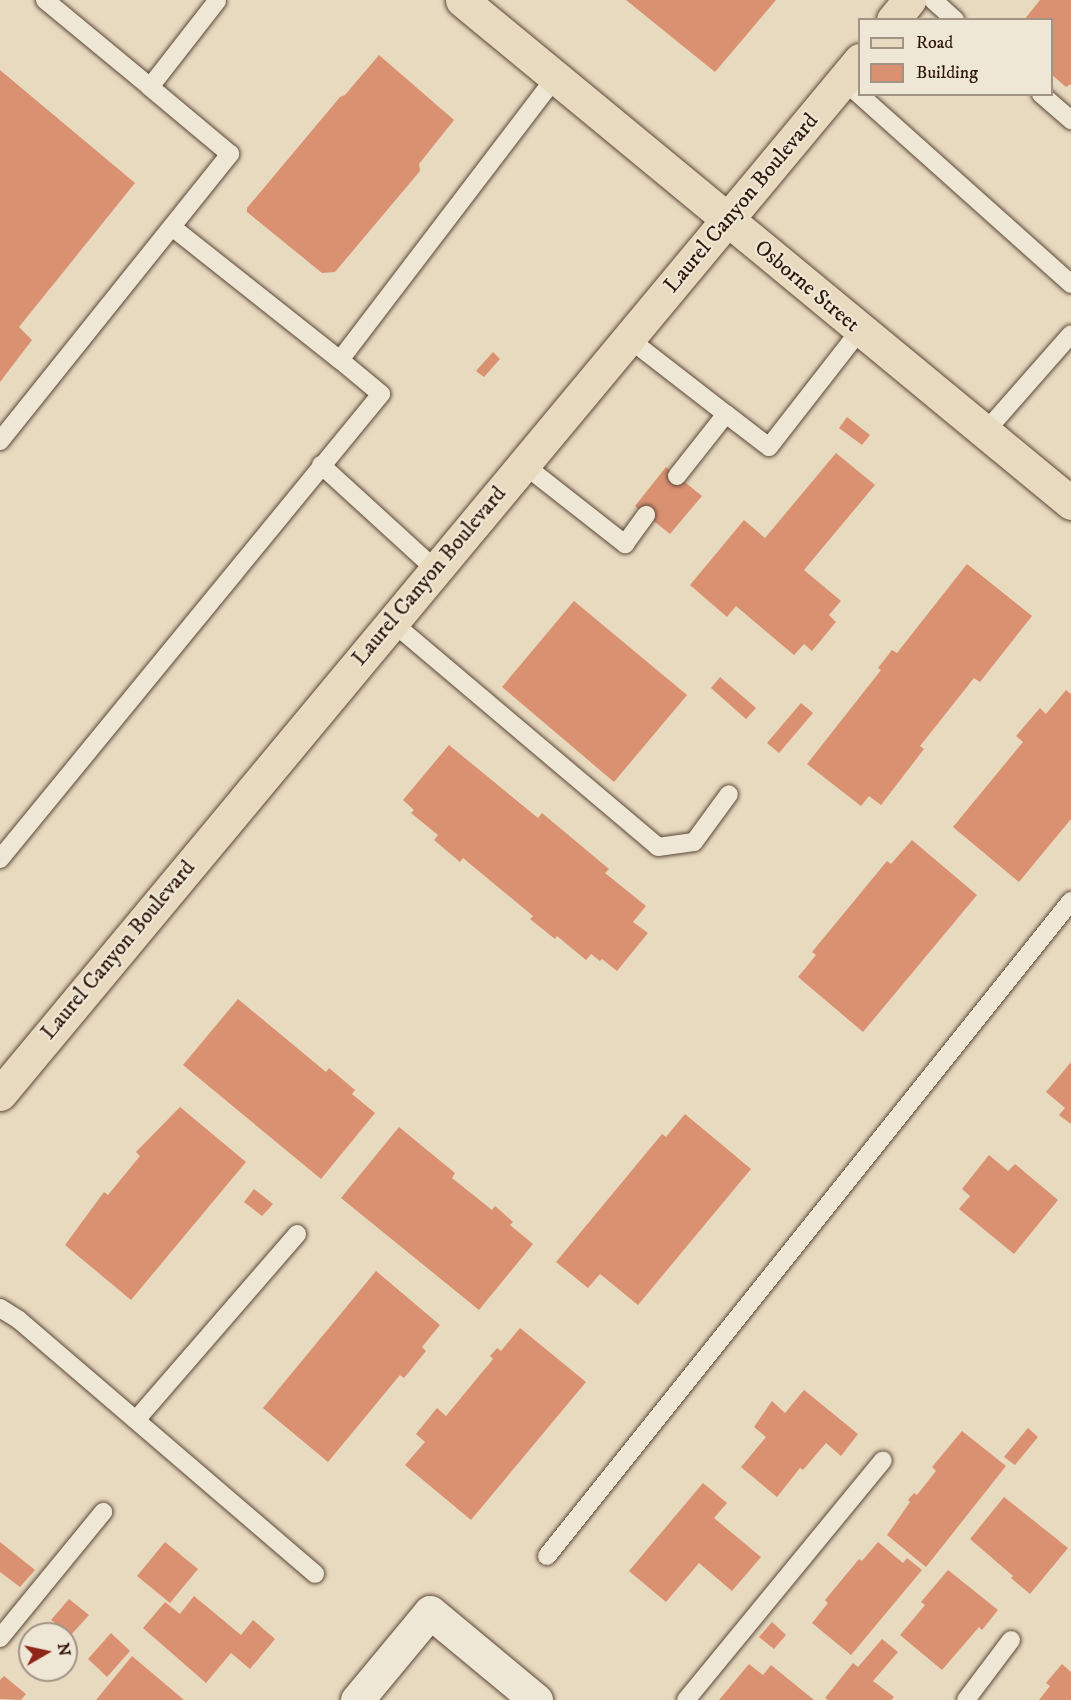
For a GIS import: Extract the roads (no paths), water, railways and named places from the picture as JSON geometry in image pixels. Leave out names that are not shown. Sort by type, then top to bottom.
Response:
[{"type":"main road","name":"Osborne Street","points":[[462,0],[1071,503]]},
{"type":"main road","points":[[895,18],[909,0]]},
{"type":"main road","name":"Laurel Canyon Boulevard","points":[[0,1094],[851,70]]},
{"type":"street","points":[[357,1700],[430,1612],[536,1700]]},
{"type":"lane","points":[[0,441],[230,154],[45,0]]},
{"type":"lane","points":[[150,87],[217,0]]},
{"type":"lane","points":[[933,0],[953,18]]},
{"type":"lane","points":[[340,360],[555,78]]},
{"type":"lane","points":[[878,96],[1071,284]]},
{"type":"lane","points":[[1043,96],[1071,120]]},
{"type":"lane","points":[[0,859],[381,394],[172,227]]},
{"type":"lane","points":[[628,338],[769,447],[860,330]]},
{"type":"lane","points":[[985,432],[1071,334]]},
{"type":"lane","points":[[677,476],[726,414]]},
{"type":"lane","points":[[523,464],[625,544],[646,515]]},
{"type":"lane","points":[[321,465],[435,569]]},
{"type":"lane","points":[[392,622],[658,847],[694,842],[729,794]]},
{"type":"lane","points":[[547,1556],[1071,901]]},
{"type":"lane","points":[[136,1420],[297,1234]]},
{"type":"lane","points":[[0,1308],[19,1320],[315,1574]]},
{"type":"lane","points":[[686,1700],[884,1461]]},
{"type":"lane","points":[[0,1638],[103,1512]]},
{"type":"lane","points":[[966,1700],[1011,1640]]}]
